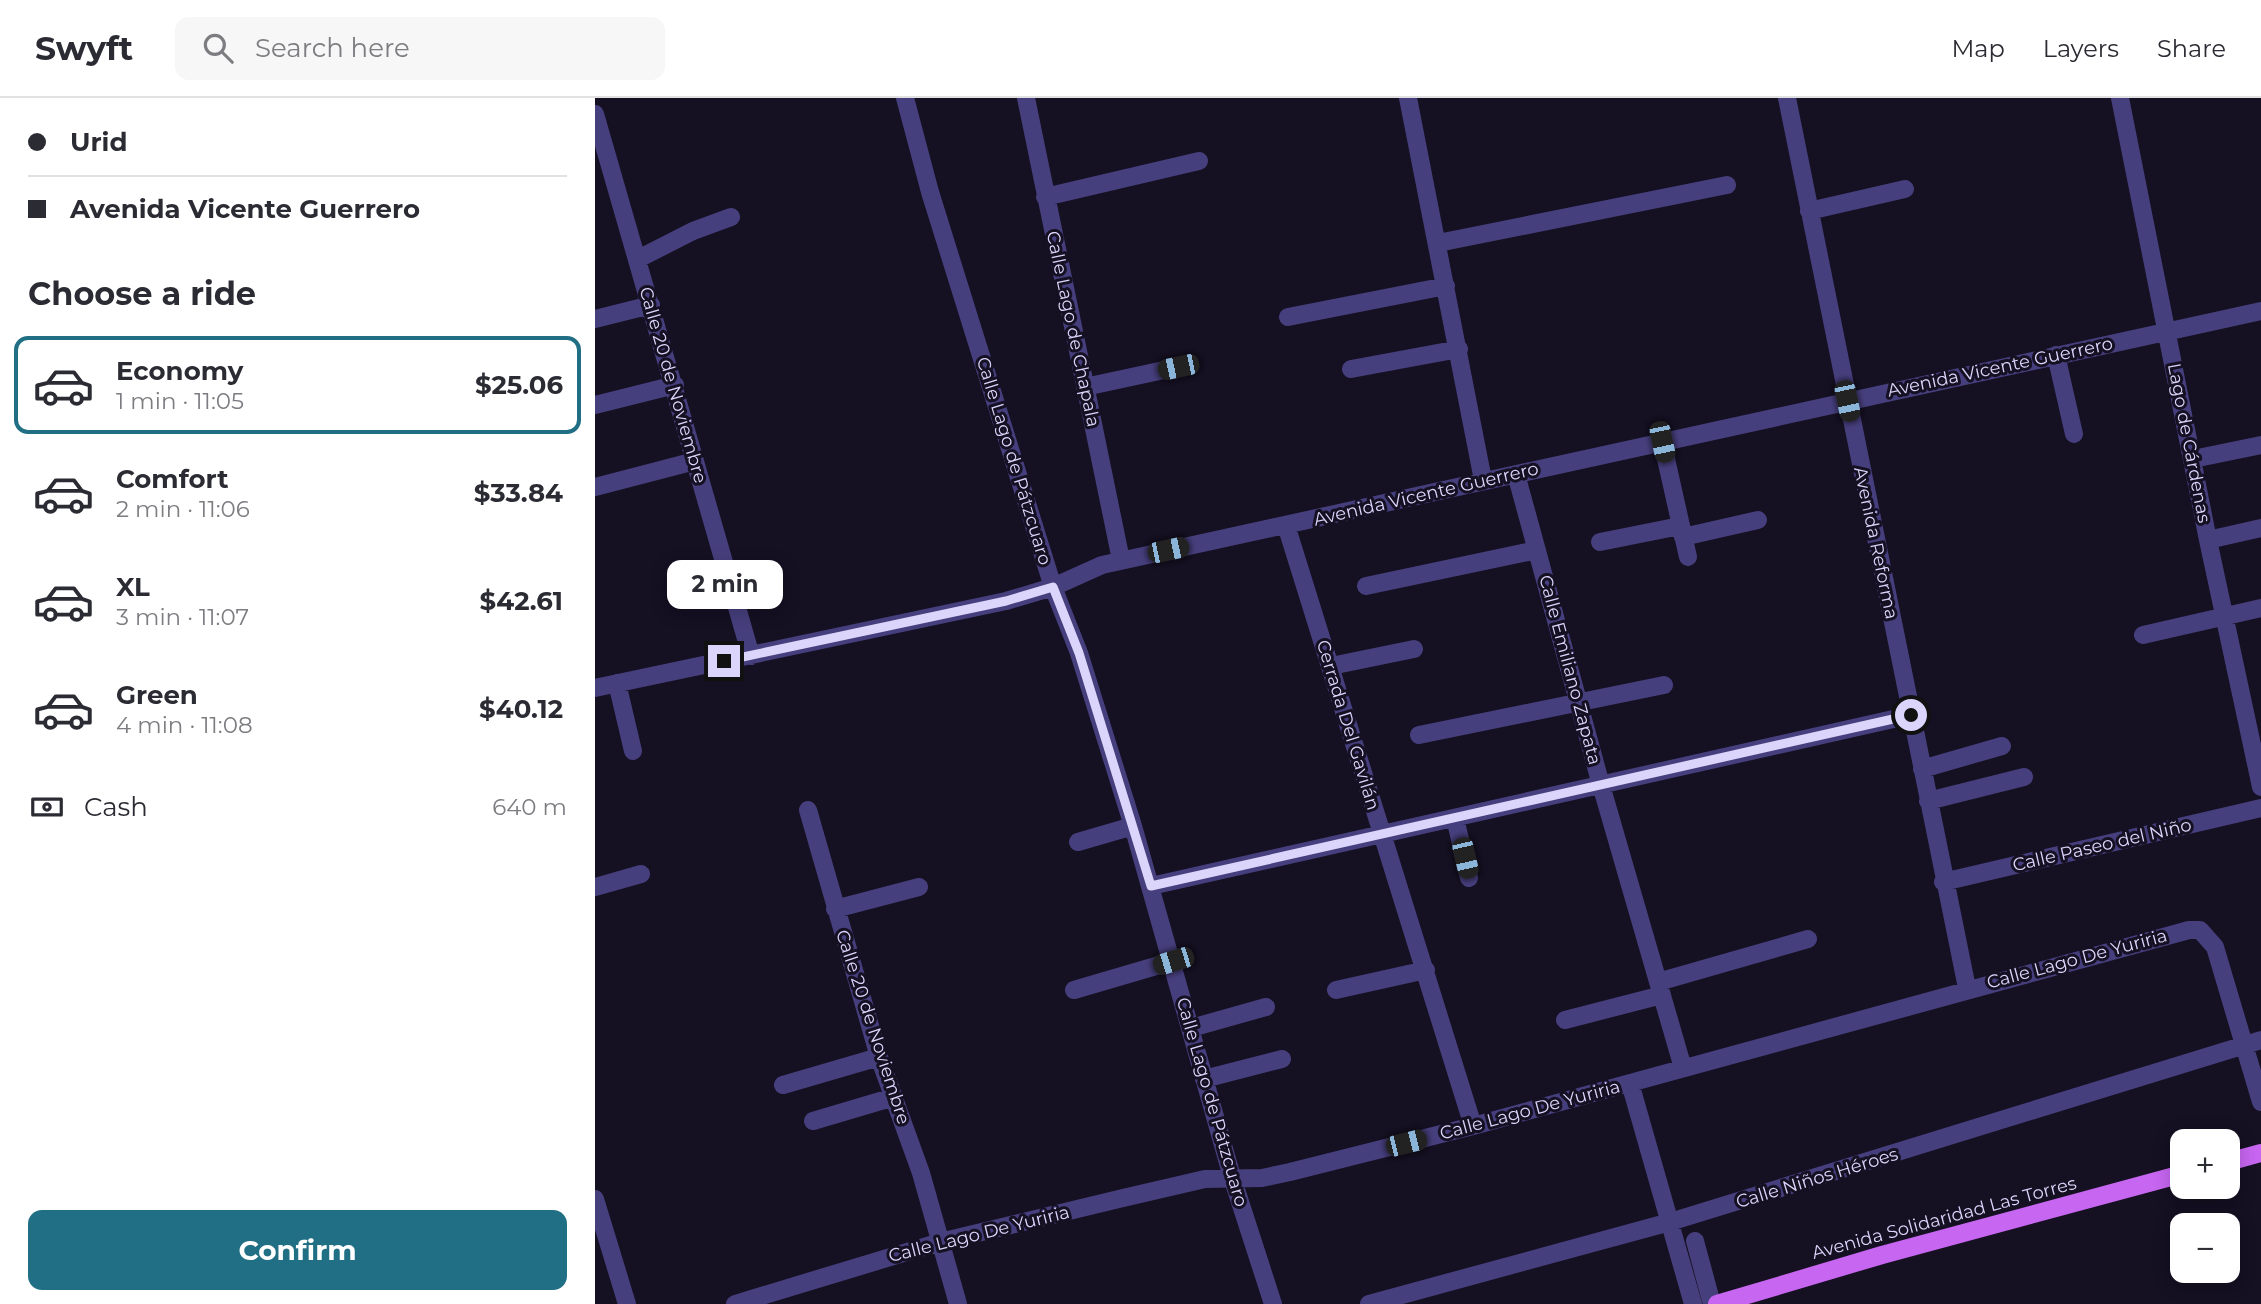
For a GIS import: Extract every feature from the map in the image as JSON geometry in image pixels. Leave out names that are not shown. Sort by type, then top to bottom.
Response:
[{"type":"main road","points":[[2240,1159],[2261,1153]]},
{"type":"main road","name":"Avenida Solidaridad Las Torres","points":[[1715,1304],[1882,1255],[2170,1177]]},
{"type":"street","name":"Calle Lago de Pátzcuaro","points":[[905,98],[930,192],[1053,587],[1079,653],[1133,826],[1232,1177],[1273,1304]]},
{"type":"street","name":"Calle Lago de Chapala","points":[[1026,98],[1121,560]]},
{"type":"street","points":[[1408,98],[1483,480]]},
{"type":"street","name":"Avenida Reforma","points":[[1787,98],[1966,988]]},
{"type":"street","name":"Lago de Cárdenas","points":[[2120,98],[2208,540],[2261,787]]},
{"type":"street","name":"Calle 20 de Noviembre","points":[[595,114],[751,656]]},
{"type":"street","points":[[1045,197],[1199,161]]},
{"type":"street","points":[[1438,243],[1727,185]]},
{"type":"street","points":[[1809,211],[1905,189]]},
{"type":"street","points":[[638,259],[693,231],[731,217]]},
{"type":"street","points":[[1288,317],[1446,286]]},
{"type":"street","points":[[595,319],[651,305]]},
{"type":"street","name":"Avenida Vicente Guerrero","points":[[595,688],[1006,601],[1053,587],[1085,570],[1121,560],[2261,311]]},
{"type":"street","points":[[1351,369],[1459,349]]},
{"type":"street","points":[[2056,355],[2074,434]]},
{"type":"street","points":[[1085,387],[1178,367]]},
{"type":"street","points":[[595,405],[675,385]]},
{"type":"street","points":[[1662,442],[1688,557]]},
{"type":"street","points":[[2193,458],[2261,444]]},
{"type":"street","points":[[595,487],[695,461]]},
{"type":"street","name":"Calle Emiliano Zapata","points":[[1516,474],[1601,785],[1683,1068]]},
{"type":"street","points":[[1599,542],[1758,520]]},
{"type":"street","name":"Cerrada Del Gavilán","points":[[1286,525],[1473,1126]]},
{"type":"street","points":[[2208,540],[2261,528]]},
{"type":"street","points":[[1366,586],[1537,550]]},
{"type":"street","points":[[2143,635],[2261,608]]},
{"type":"street","points":[[1331,666],[1414,649]]},
{"type":"street","points":[[617,683],[633,751]]},
{"type":"street","points":[[1419,735],[1664,685]]},
{"type":"street","points":[[1151,886],[1911,715]]},
{"type":"street","points":[[1922,769],[2002,746]]},
{"type":"street","points":[[1928,801],[2025,777]]},
{"type":"street","name":"Calle Paseo del Niño","points":[[1943,882],[2261,808]]},
{"type":"street","name":"Calle 20 de Noviembre","points":[[807,810],[879,1057],[894,1097],[958,1304]]},
{"type":"street","points":[[1455,818],[1469,878]]},
{"type":"street","points":[[1079,842],[1133,826]]},
{"type":"street","points":[[595,887],[641,874]]},
{"type":"street","points":[[835,909],[919,887]]},
{"type":"street","name":"Calle Lago De Yuriria","points":[[735,1304],[940,1242],[1206,1179],[1262,1178],[1290,1172],[1473,1126],[2175,932],[2200,930],[2215,947],[2253,1043]]},
{"type":"street","points":[[1565,1020],[1808,939]]},
{"type":"street","points":[[1074,990],[1173,961]]},
{"type":"street","points":[[1336,990],[1426,970]]},
{"type":"street","points":[[1191,1028],[1266,1007]]},
{"type":"street","points":[[2253,1043],[2261,1102]]},
{"type":"street","name":"Calle Niños Héroes","points":[[1369,1304],[1438,1296],[1669,1222],[2253,1043]]},
{"type":"street","points":[[783,1084],[879,1057]]},
{"type":"street","points":[[1204,1079],[1282,1059]]},
{"type":"street","points":[[1630,1083],[1693,1304]]},
{"type":"street","points":[[813,1121],[894,1097]]},
{"type":"street","points":[[595,1199],[600,1235],[627,1304]]},
{"type":"street","points":[[1695,1241],[1715,1304]]},
{"type":"route","points":[[724,661],[1006,601],[1053,587],[1079,653],[1151,886],[1911,715]]}]
